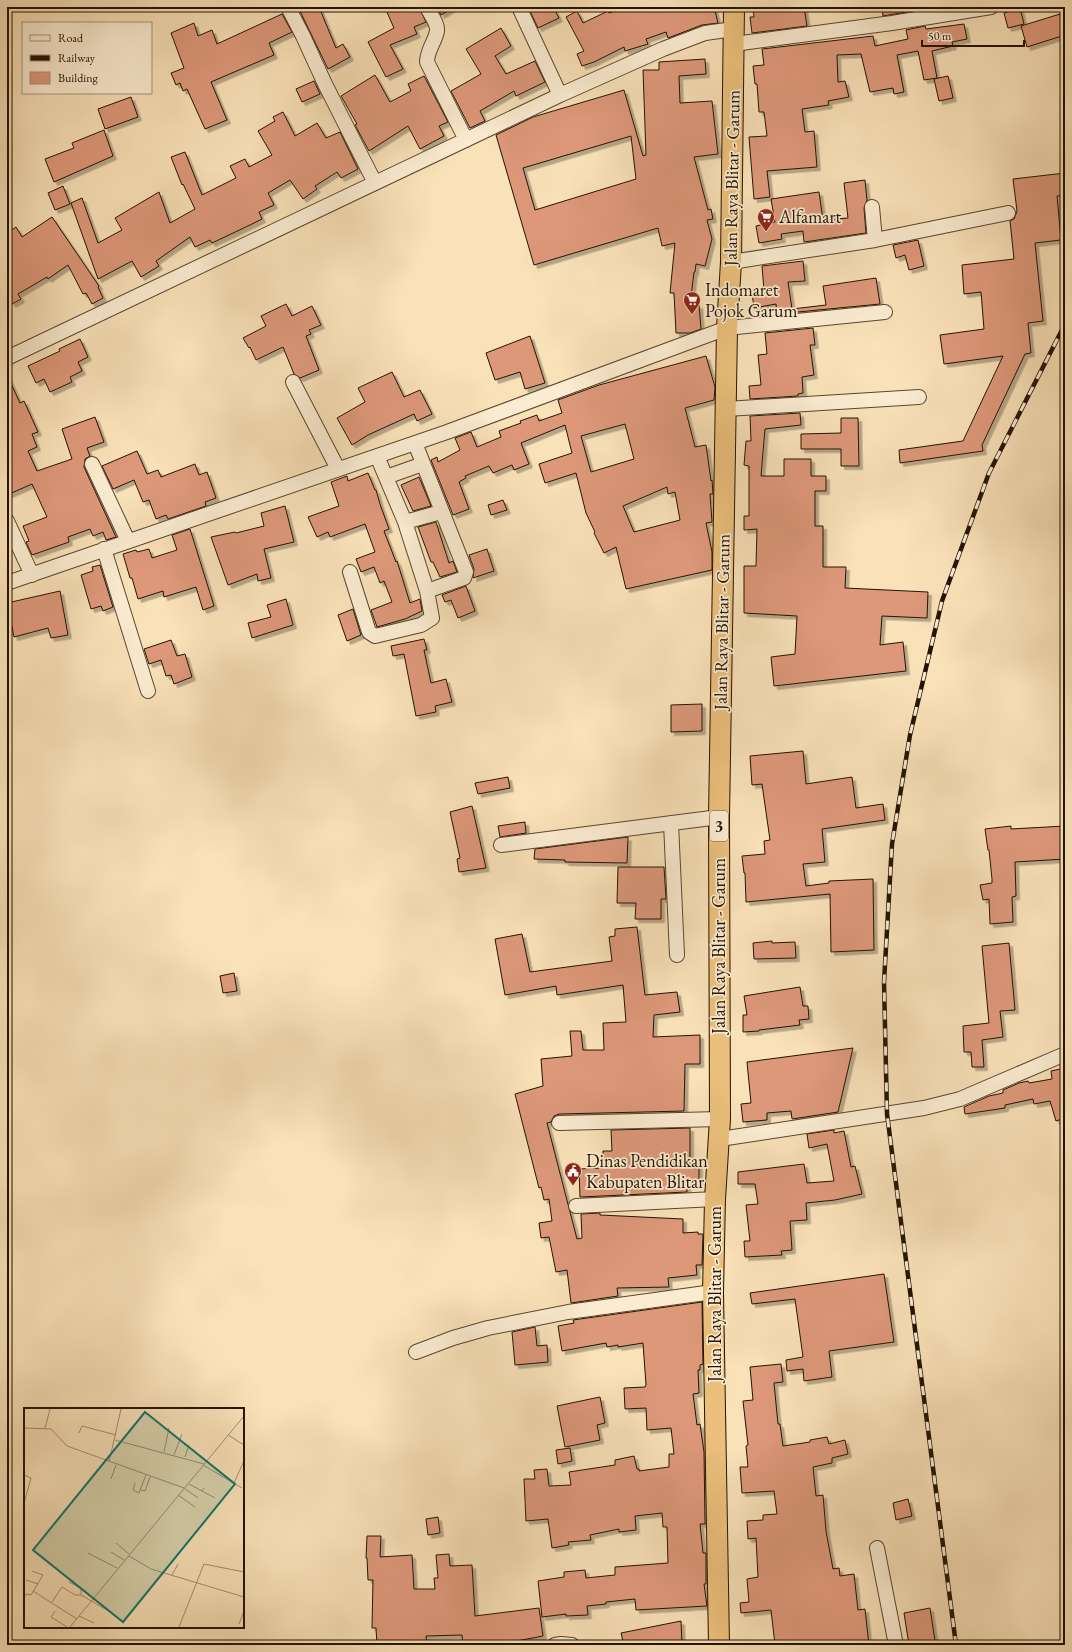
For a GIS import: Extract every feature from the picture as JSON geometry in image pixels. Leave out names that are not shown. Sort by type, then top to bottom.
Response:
[{"type":"highway","name":"Jalan Raya Blitar - Garum","points":[[719,1645],[713,1292],[715,1199],[720,1139],[719,817],[727,328],[731,262],[734,7]]},
{"type":"street","points":[[288,7],[375,183]]},
{"type":"street","points":[[427,7],[435,23],[437,31],[428,52],[427,62],[466,140]]},
{"type":"street","points":[[519,7],[560,94]]},
{"type":"street","points":[[7,358],[560,94],[663,49],[705,34],[734,36],[892,23],[991,7]]},
{"type":"street","points":[[872,207],[875,240]]},
{"type":"street","points":[[731,262],[875,240],[1008,213]]},
{"type":"street","points":[[7,583],[453,430],[727,328],[885,312]]},
{"type":"street","points":[[293,382],[338,469]]},
{"type":"street","points":[[726,409],[919,397]]},
{"type":"street","points":[[415,442],[441,512],[466,570],[464,578],[427,591]]},
{"type":"street","points":[[350,572],[369,632],[375,636],[421,625],[432,618],[427,591],[405,522],[377,456]]},
{"type":"street","points":[[92,464],[128,541]]},
{"type":"street","points":[[386,477],[423,464]]},
{"type":"street","points":[[405,522],[441,512]]},
{"type":"street","points":[[7,521],[32,575]]},
{"type":"street","points":[[104,549],[148,691]]},
{"type":"street","points":[[501,845],[719,817]]},
{"type":"street","points":[[671,823],[676,955]]},
{"type":"street","points":[[720,1139],[924,1108],[960,1099],[1065,1054]]},
{"type":"street","points":[[558,1123],[720,1119]]},
{"type":"street","points":[[576,1206],[715,1199]]},
{"type":"street","points":[[416,1352],[453,1338],[488,1328],[568,1312],[713,1292]]},
{"type":"street","points":[[877,1548],[896,1645]]},
{"type":"street","points":[[555,1645],[572,1645]]},
{"type":"building","points":[[298,7],[319,7],[336,48],[343,44],[350,57],[328,69]]},
{"type":"building","points":[[393,7],[419,7],[426,22],[414,27],[417,34],[390,45],[403,69],[386,77],[368,42],[394,28],[386,10]]},
{"type":"building","points":[[437,7],[454,7],[441,15]]},
{"type":"building","points":[[528,7],[553,7],[559,18],[538,28]]},
{"type":"building","points":[[627,7],[714,7],[718,23],[702,25],[668,38],[666,32],[646,39],[648,44],[625,51],[624,47],[594,62],[582,66],[577,54],[584,51],[566,17],[577,11],[583,23],[608,11],[609,13]]},
{"type":"building","points":[[753,7],[804,7],[807,26],[752,33],[750,17],[754,17]]},
{"type":"building","points":[[882,7],[917,7],[917,10],[883,16]]},
{"type":"building","points":[[1020,8],[1024,24],[1008,28],[1004,13]]},
{"type":"building","points":[[282,14],[292,32],[269,43],[274,55],[211,82],[227,120],[205,129],[187,89],[183,91],[180,83],[176,85],[171,73],[184,68],[171,33],[194,23],[198,36],[212,30],[217,44]]},
{"type":"building","points":[[1060,14],[1065,35],[1027,47],[1021,26]]},
{"type":"building","points":[[964,24],[967,39],[952,42],[953,46],[932,51],[937,78],[924,80],[918,51],[897,55],[904,92],[894,94],[893,88],[870,92],[861,54],[837,55],[838,82],[845,81],[849,97],[828,101],[829,105],[802,109],[805,132],[814,131],[817,167],[767,171],[770,197],[754,199],[749,137],[767,136],[764,112],[759,112],[757,84],[755,84],[753,66],[764,65],[762,49],[873,36],[875,46],[908,39],[906,30],[925,26],[926,29]]},
{"type":"building","points":[[501,28],[511,46],[495,56],[506,74],[535,61],[545,82],[516,96],[514,91],[480,111],[485,121],[470,128],[451,91],[481,74],[466,49]]},
{"type":"building","points":[[705,59],[706,74],[679,76],[680,103],[712,101],[718,154],[694,157],[708,210],[711,209],[713,219],[707,220],[712,239],[705,266],[696,264],[694,272],[690,305],[699,305],[701,329],[690,333],[676,333],[674,293],[670,293],[675,243],[662,246],[658,228],[534,265],[496,135],[533,117],[624,90],[643,156],[646,155],[643,70],[659,70],[659,62]],"holes":[[[631,136],[636,179],[535,210],[523,168]]]},
{"type":"building","points":[[375,75],[390,102],[411,91],[408,84],[424,76],[448,122],[439,126],[444,136],[420,149],[408,126],[369,151],[355,125],[357,124],[341,96]]},
{"type":"building","points":[[948,76],[953,98],[939,101],[934,79]]},
{"type":"building","points":[[314,81],[320,94],[302,102],[296,89]]},
{"type":"building","points":[[131,97],[138,117],[105,129],[98,109]]},
{"type":"building","points":[[283,112],[295,136],[317,123],[326,138],[340,132],[358,169],[341,178],[337,172],[315,186],[317,189],[303,199],[290,180],[268,193],[274,205],[259,212],[262,219],[212,243],[210,240],[195,247],[190,237],[156,261],[159,266],[141,277],[132,261],[98,279],[71,203],[82,198],[98,243],[122,230],[115,218],[159,192],[170,223],[195,209],[183,184],[182,185],[171,157],[185,152],[202,195],[236,178],[230,166],[245,159],[249,167],[272,155],[258,131],[275,121],[273,117]]},
{"type":"building","points":[[104,130],[113,156],[54,182],[45,159],[74,148],[72,143]]},
{"type":"building","points":[[1065,173],[1065,195],[1057,196],[1061,240],[1035,243],[1043,321],[1028,323],[1031,353],[1025,354],[982,445],[983,451],[900,463],[899,450],[963,441],[1003,356],[944,364],[940,335],[984,329],[981,292],[964,294],[962,265],[1014,259],[1010,221],[1014,219],[1017,211],[1013,179]]},
{"type":"building","points":[[865,180],[867,200],[864,208],[866,233],[804,242],[803,231],[781,234],[782,239],[759,243],[756,226],[775,222],[771,199],[819,192],[823,220],[848,218],[844,183]]},
{"type":"building","points":[[63,186],[70,204],[55,210],[48,193]]},
{"type":"building","points":[[52,217],[99,286],[98,287],[103,298],[92,304],[86,293],[83,294],[68,265],[48,279],[47,277],[18,294],[21,299],[12,304],[10,300],[7,301],[7,233],[16,227],[22,237]]},
{"type":"building","points":[[918,240],[924,266],[909,270],[905,255],[896,258],[893,245]]},
{"type":"building","points":[[803,261],[805,281],[788,282],[792,309],[826,305],[823,286],[876,278],[880,304],[777,314],[776,304],[754,308],[752,293],[764,291],[762,266]]},
{"type":"building","points":[[286,304],[292,316],[312,306],[321,325],[309,330],[311,334],[306,336],[319,370],[300,378],[294,374],[283,347],[256,360],[250,347],[249,348],[243,338],[266,326],[261,316]]},
{"type":"building","points":[[813,328],[815,345],[810,345],[814,375],[802,377],[803,393],[798,394],[798,396],[750,399],[749,386],[761,385],[758,355],[767,354],[765,333]]},
{"type":"building","points":[[530,336],[545,383],[525,389],[520,372],[495,380],[486,353]]},
{"type":"building","points":[[80,339],[88,357],[78,362],[82,371],[70,377],[72,382],[50,392],[44,379],[36,383],[28,366],[60,351],[59,349]]},
{"type":"building","points":[[706,356],[715,387],[714,400],[685,408],[695,447],[706,445],[711,481],[712,480],[713,494],[710,494],[712,522],[706,523],[712,552],[712,570],[626,589],[616,547],[604,553],[586,513],[576,473],[545,483],[539,464],[572,453],[565,425],[521,443],[529,464],[514,470],[512,465],[493,473],[489,466],[465,476],[466,478],[459,482],[469,509],[453,515],[431,460],[437,457],[438,462],[460,450],[455,438],[471,432],[477,447],[501,437],[499,431],[521,423],[520,421],[537,415],[539,421],[562,413],[558,400],[599,385]],"holes":[[[625,424],[634,459],[591,472],[581,436]],[[667,487],[668,494],[675,492],[680,520],[634,532],[623,506]]]},
{"type":"building","points":[[392,372],[404,397],[420,390],[432,414],[417,421],[414,414],[368,435],[352,445],[337,418],[365,402],[358,388]]},
{"type":"building","points":[[7,375],[20,403],[24,401],[38,432],[32,434],[37,447],[28,451],[37,471],[72,459],[62,429],[95,417],[104,442],[87,448],[90,456],[85,459],[84,467],[116,537],[106,540],[103,532],[93,536],[90,529],[68,537],[69,542],[32,555],[26,542],[29,541],[23,526],[47,517],[32,484],[7,495]]},
{"type":"building","points":[[800,413],[801,425],[765,429],[761,476],[784,476],[784,459],[811,459],[811,476],[826,476],[826,491],[815,491],[815,526],[823,526],[823,567],[846,567],[845,588],[928,592],[927,618],[882,616],[880,645],[903,642],[906,671],[774,686],[771,657],[795,654],[797,616],[744,613],[744,566],[756,566],[757,529],[744,530],[744,516],[749,516],[749,466],[744,465],[746,441],[751,441],[750,416]]},
{"type":"building","points":[[841,418],[858,418],[859,466],[841,466],[841,449],[801,449],[801,434],[841,433]]},
{"type":"building","points":[[137,451],[147,474],[158,470],[161,477],[195,464],[199,475],[207,472],[216,498],[205,502],[206,506],[168,519],[166,515],[156,519],[149,500],[143,502],[134,480],[113,489],[102,466]]},
{"type":"building","points":[[368,473],[376,490],[389,529],[384,531],[396,562],[397,561],[410,603],[420,599],[422,611],[405,619],[377,627],[371,610],[392,602],[384,581],[380,583],[374,567],[361,572],[356,559],[375,552],[365,524],[330,537],[328,532],[317,537],[308,517],[339,506],[331,482],[347,476],[348,481]]},
{"type":"building","points":[[419,477],[431,506],[413,511],[401,485]]},
{"type":"building","points":[[503,500],[507,510],[491,515],[488,505]]},
{"type":"building","points":[[285,506],[294,542],[264,549],[271,578],[258,581],[257,574],[228,585],[211,537],[264,526],[261,513]]},
{"type":"building","points":[[436,522],[449,563],[453,561],[457,572],[440,577],[433,562],[431,562],[418,527]]},
{"type":"building","points":[[190,529],[214,606],[203,610],[196,587],[164,597],[163,591],[138,599],[123,554],[136,550],[137,552],[149,549],[152,558],[177,550],[172,535]]},
{"type":"building","points":[[487,549],[494,571],[473,578],[474,569],[469,555]]},
{"type":"building","points":[[100,565],[113,607],[103,611],[101,606],[91,609],[81,575],[93,571],[92,567]]},
{"type":"building","points":[[466,586],[475,611],[458,618],[451,600],[445,602],[442,595]]},
{"type":"building","points":[[60,591],[68,635],[51,638],[48,628],[14,637],[7,603]]},
{"type":"building","points":[[286,599],[293,625],[252,638],[248,623],[271,617],[267,605]]},
{"type":"building","points":[[353,609],[361,635],[347,641],[338,615]]},
{"type":"building","points":[[424,639],[427,650],[424,650],[431,683],[446,679],[452,702],[435,706],[436,712],[416,716],[404,654],[393,656],[391,646]]},
{"type":"building","points":[[171,640],[177,656],[185,654],[192,677],[174,684],[171,675],[166,676],[161,660],[149,664],[144,649]]},
{"type":"building","points":[[702,704],[702,731],[671,732],[671,705]]},
{"type":"building","points":[[803,751],[806,784],[852,777],[856,808],[883,804],[885,820],[822,829],[825,862],[803,864],[806,886],[829,883],[829,881],[873,879],[874,950],[831,952],[830,894],[746,902],[745,873],[742,856],[765,854],[764,841],[770,840],[762,784],[752,785],[750,756]]},
{"type":"building","points":[[508,777],[510,788],[478,794],[475,783]]},
{"type":"building","points":[[472,806],[486,868],[459,872],[457,859],[460,858],[450,812]]},
{"type":"building","points":[[525,822],[526,833],[500,837],[498,826]]},
{"type":"building","points":[[1011,826],[1011,829],[1065,826],[1065,859],[1015,862],[1016,896],[1012,897],[1013,922],[990,924],[989,899],[983,900],[980,885],[992,883],[989,850],[985,829]]},
{"type":"building","points":[[628,837],[627,863],[565,862],[565,860],[534,859],[535,849]]},
{"type":"building","points":[[618,867],[664,867],[666,899],[661,899],[661,919],[635,919],[636,903],[617,903]]},
{"type":"building","points":[[637,927],[645,995],[677,992],[680,1012],[654,1015],[653,1037],[700,1035],[700,1064],[685,1064],[684,1111],[559,1114],[554,1116],[551,1122],[547,1123],[577,1239],[582,1238],[581,1214],[600,1213],[600,1215],[683,1219],[683,1233],[698,1232],[698,1234],[703,1234],[702,1265],[696,1265],[697,1275],[668,1278],[669,1287],[617,1288],[618,1296],[571,1303],[567,1270],[556,1272],[549,1237],[541,1238],[539,1223],[552,1221],[549,1199],[544,1200],[541,1187],[539,1188],[515,1094],[543,1086],[541,1059],[572,1056],[570,1031],[581,1031],[583,1050],[604,1050],[603,1023],[626,1022],[623,985],[557,995],[556,986],[505,995],[495,939],[522,934],[530,972],[612,961],[609,937],[615,936],[615,929]]},
{"type":"building","points":[[772,941],[772,943],[795,942],[796,958],[754,959],[753,943]]},
{"type":"building","points":[[1009,943],[1015,1010],[1000,1011],[1003,1037],[982,1040],[984,1067],[972,1067],[971,1052],[964,1052],[963,1026],[989,1023],[982,946]]},
{"type":"building","points":[[234,973],[237,991],[223,993],[220,976]]},
{"type":"building","points":[[800,987],[803,1006],[808,1006],[809,1019],[799,1020],[800,1025],[743,1032],[743,1015],[747,1015],[744,996]]},
{"type":"building","points":[[853,1048],[838,1112],[792,1119],[791,1111],[767,1113],[767,1120],[743,1122],[741,1104],[751,1103],[747,1062]]},
{"type":"building","points":[[1065,1068],[1065,1118],[1056,1121],[1050,1101],[1034,1104],[1033,1099],[1005,1105],[1005,1108],[965,1114],[964,1107],[989,1096],[1003,1093],[1003,1090],[1019,1083],[1028,1081],[1029,1083],[1052,1079],[1051,1071]]},
{"type":"building","points":[[690,1128],[690,1165],[699,1166],[699,1181],[687,1181],[687,1192],[580,1197],[579,1169],[603,1168],[603,1151],[612,1151],[611,1130]]},
{"type":"building","points":[[834,1130],[834,1133],[844,1131],[851,1167],[855,1166],[862,1194],[835,1200],[806,1203],[807,1220],[790,1221],[792,1250],[781,1251],[782,1255],[745,1257],[744,1241],[750,1241],[746,1205],[758,1204],[755,1184],[738,1184],[738,1172],[804,1164],[807,1183],[834,1181],[827,1144],[809,1148],[807,1134]]},
{"type":"building","points":[[884,1274],[894,1342],[829,1351],[832,1377],[804,1381],[803,1369],[787,1371],[786,1360],[803,1357],[795,1299],[752,1304],[750,1293]]},
{"type":"building","points":[[702,1302],[703,1364],[700,1365],[700,1370],[698,1370],[699,1393],[693,1394],[697,1425],[700,1424],[704,1452],[705,1524],[700,1524],[703,1553],[706,1553],[706,1584],[704,1584],[707,1606],[636,1610],[635,1599],[606,1602],[606,1604],[587,1606],[588,1615],[566,1616],[566,1614],[542,1617],[538,1581],[564,1577],[564,1572],[585,1570],[586,1578],[615,1575],[615,1567],[668,1563],[667,1527],[663,1527],[662,1513],[635,1516],[636,1530],[619,1532],[619,1529],[590,1535],[591,1540],[568,1542],[569,1545],[552,1548],[548,1519],[526,1521],[524,1479],[535,1479],[534,1470],[547,1469],[549,1486],[571,1485],[569,1472],[615,1465],[615,1460],[634,1456],[637,1469],[639,1469],[639,1471],[669,1467],[669,1454],[674,1454],[671,1428],[647,1430],[646,1408],[625,1409],[624,1388],[645,1387],[646,1385],[643,1343],[618,1347],[618,1345],[607,1347],[606,1343],[562,1351],[558,1326],[574,1323],[573,1320]]},
{"type":"building","points":[[535,1327],[537,1346],[547,1345],[548,1362],[515,1365],[512,1332]]},
{"type":"building","points":[[781,1364],[783,1382],[774,1383],[778,1424],[780,1424],[783,1446],[810,1442],[810,1440],[827,1437],[829,1444],[845,1440],[848,1454],[832,1458],[832,1463],[813,1467],[816,1496],[823,1495],[826,1531],[833,1569],[839,1568],[840,1576],[854,1574],[858,1610],[865,1609],[869,1645],[775,1645],[771,1610],[741,1613],[740,1603],[749,1602],[747,1579],[758,1577],[756,1538],[748,1539],[747,1521],[763,1520],[763,1515],[777,1514],[774,1491],[742,1493],[740,1467],[748,1467],[746,1446],[748,1445],[743,1401],[753,1400],[750,1367]]},
{"type":"building","points":[[600,1397],[605,1423],[597,1425],[600,1440],[565,1447],[557,1406]]},
{"type":"building","points":[[570,1448],[572,1461],[558,1464],[556,1450]]},
{"type":"building","points":[[908,1499],[912,1516],[896,1520],[893,1503]]},
{"type":"building","points":[[438,1517],[440,1533],[428,1535],[426,1519]]},
{"type":"building","points":[[367,1536],[381,1536],[380,1557],[412,1555],[414,1589],[435,1589],[434,1578],[438,1578],[436,1555],[449,1554],[450,1566],[472,1565],[475,1616],[539,1608],[543,1636],[496,1645],[463,1645],[462,1635],[426,1636],[427,1645],[377,1645],[376,1628],[372,1628],[373,1580],[368,1580],[366,1558]]},
{"type":"building","points":[[930,1608],[935,1641],[909,1645],[904,1613]]},
{"type":"building","points":[[681,1621],[682,1645],[624,1645],[621,1633]]},
{"type":"railway","points":[[956,1645],[887,1114],[884,982],[892,844],[910,735],[942,601],[989,473],[1065,324]]},
{"type":"place","name":"Alfamart","points":[[766,232]]},
{"type":"place","name":"Indomaret Pojok Garum","points":[[692,315]]},
{"type":"place","name":"Dinas Pendidikan Kabupaten Blitar","points":[[573,1186]]}]
